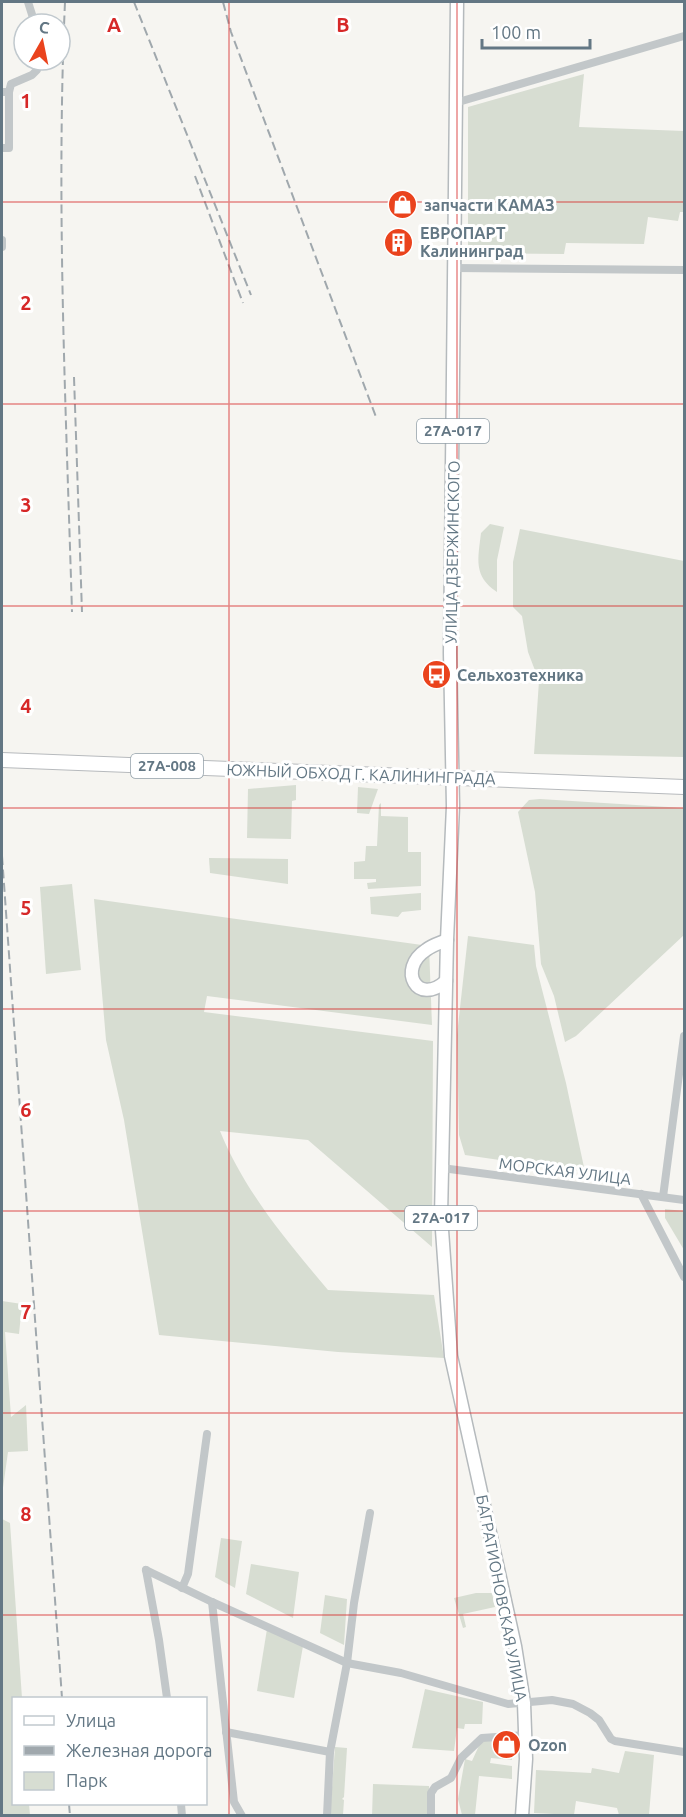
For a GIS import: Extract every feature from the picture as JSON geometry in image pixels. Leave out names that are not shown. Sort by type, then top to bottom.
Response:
[{"type":"highway","name":"ЮЖНЫЙ ОБХОД Г. КАЛИНИНГРАДА","points":[[8,760],[684,787]]},
{"type":"main road","name":"УЛИЦА ДЗЕРЖИНСКОГО","points":[[452,778],[450,653],[457,2]]},
{"type":"main road","name":"27А-017","points":[[442,1168],[452,778]]},
{"type":"main road","points":[[446,981],[433,990],[424,990],[416,986],[411,974],[418,957],[426,950],[447,940]]},
{"type":"main road","name":"БАГРАТИОНОВСКАЯ УЛИЦА","points":[[442,1168],[441,1216],[451,1356],[514,1646],[524,1703],[526,1759],[522,1815]]},
{"type":"street","points":[[455,103],[684,36]]},
{"type":"street","points":[[2,148],[9,148],[5,92],[10,84],[35,72]]},
{"type":"street","points":[[2,240],[2,247]]},
{"type":"street","points":[[455,268],[684,270]]},
{"type":"street","points":[[663,1197],[684,1036]]},
{"type":"street","name":"МОРСКАЯ УЛИЦА","points":[[442,1168],[684,1200]]},
{"type":"street","points":[[642,1194],[684,1277]]},
{"type":"street","points":[[182,1588],[188,1574],[207,1434]]},
{"type":"street","points":[[327,1815],[330,1752],[347,1663],[354,1603],[370,1513]]},
{"type":"street","points":[[167,1697],[146,1570],[347,1663],[401,1673],[508,1704],[564,1701],[590,1713],[607,1730],[611,1739],[619,1743],[684,1752]]},
{"type":"street","points":[[212,1602],[234,1802],[242,1815]]},
{"type":"street","points":[[226,1732],[330,1752]]},
{"type":"street","points":[[431,1815],[431,1793],[435,1787],[451,1778],[461,1758],[482,1738],[526,1735]]},
{"type":"green space","points":[[584,74],[579,127],[684,131],[684,212],[680,212],[678,221],[648,217],[644,244],[566,243],[564,254],[468,253],[468,107]]},
{"type":"green space","points":[[490,524],[504,527],[497,560],[497,592],[484,580],[478,559],[481,533]]},
{"type":"green space","points":[[520,529],[684,561],[684,757],[534,754],[539,681],[528,652],[522,616],[513,607],[513,562]]},
{"type":"green space","points":[[296,785],[296,800],[292,801],[291,839],[247,838],[248,789]]},
{"type":"green space","points":[[358,787],[378,789],[369,814],[357,813]]},
{"type":"green space","points":[[529,800],[684,808],[684,935],[576,1036],[565,1042],[554,996],[541,964],[535,892],[518,812]]},
{"type":"green space","points":[[381,803],[381,816],[408,817],[408,852],[421,852],[421,886],[368,889],[367,883],[376,882],[376,879],[354,879],[354,862],[365,861],[366,846],[377,846],[379,805]]},
{"type":"green space","points":[[209,858],[288,859],[288,884],[210,873]]},
{"type":"green space","points":[[72,884],[81,970],[46,974],[40,887]]},
{"type":"green space","points":[[421,893],[421,910],[402,912],[398,917],[371,914],[370,897]]},
{"type":"green space","points":[[94,899],[429,946],[432,1025],[207,996],[204,1012],[433,1041],[432,1247],[308,1140],[220,1131],[254,1195],[282,1234],[328,1290],[434,1295],[444,1358],[338,1352],[159,1335],[124,1120],[106,1040]]},
{"type":"green space","points":[[468,936],[534,945],[536,966],[566,1083],[585,1172],[465,1155],[459,1135],[457,1035]]},
{"type":"green space","points":[[665,1209],[684,1211],[684,1250],[665,1218]]},
{"type":"green space","points":[[2,1301],[22,1304],[19,1334],[5,1332],[11,1417],[26,1405],[28,1451],[8,1452],[2,1495]]},
{"type":"green space","points":[[2,1519],[10,1523],[22,1697],[12,1697],[12,1805],[29,1805],[30,1815],[2,1815]]},
{"type":"green space","points":[[221,1538],[242,1541],[235,1588],[215,1577]]},
{"type":"green space","points":[[251,1564],[299,1572],[293,1618],[246,1594]]},
{"type":"green space","points":[[476,1593],[492,1593],[495,1607],[463,1614],[466,1627],[463,1628],[454,1598]]},
{"type":"green space","points":[[325,1595],[347,1599],[344,1645],[320,1633]]},
{"type":"green space","points":[[267,1629],[303,1646],[294,1698],[257,1691]]},
{"type":"green space","points":[[425,1689],[483,1702],[482,1724],[465,1724],[464,1729],[457,1728],[454,1751],[412,1748]]},
{"type":"green space","points":[[482,1739],[512,1740],[512,1760],[491,1758],[490,1763],[512,1766],[512,1779],[479,1776],[475,1815],[462,1815],[458,1799],[465,1759],[472,1761]]},
{"type":"green space","points":[[335,1747],[347,1748],[342,1799],[344,1800],[343,1815],[330,1815]]},
{"type":"green space","points":[[625,1751],[654,1755],[649,1815],[619,1815],[617,1808],[576,1801],[574,1815],[534,1813],[536,1770],[591,1773],[592,1768],[619,1773]]},
{"type":"green space","points":[[373,1784],[429,1786],[430,1815],[372,1816]]},
{"type":"railway","points":[[65,2],[61,154],[72,612]]},
{"type":"railway","points":[[134,2],[251,295]]},
{"type":"railway","points":[[223,2],[231,32],[376,417]]},
{"type":"railway","points":[[195,176],[243,303]]},
{"type":"railway","points":[[74,377],[82,612]]},
{"type":"railway","points":[[2,856],[62,1697]]},
{"type":"railway","points":[[69,1805],[70,1816]]},
{"type":"place","name":"запчасти КАМАЗ","points":[[403,205]]},
{"type":"place","name":"ЕВРОПАРТ Калининград","points":[[399,242]]},
{"type":"place","name":"Сельхозтехника","points":[[436,675]]},
{"type":"place","name":"Ozon","points":[[507,1745]]}]
